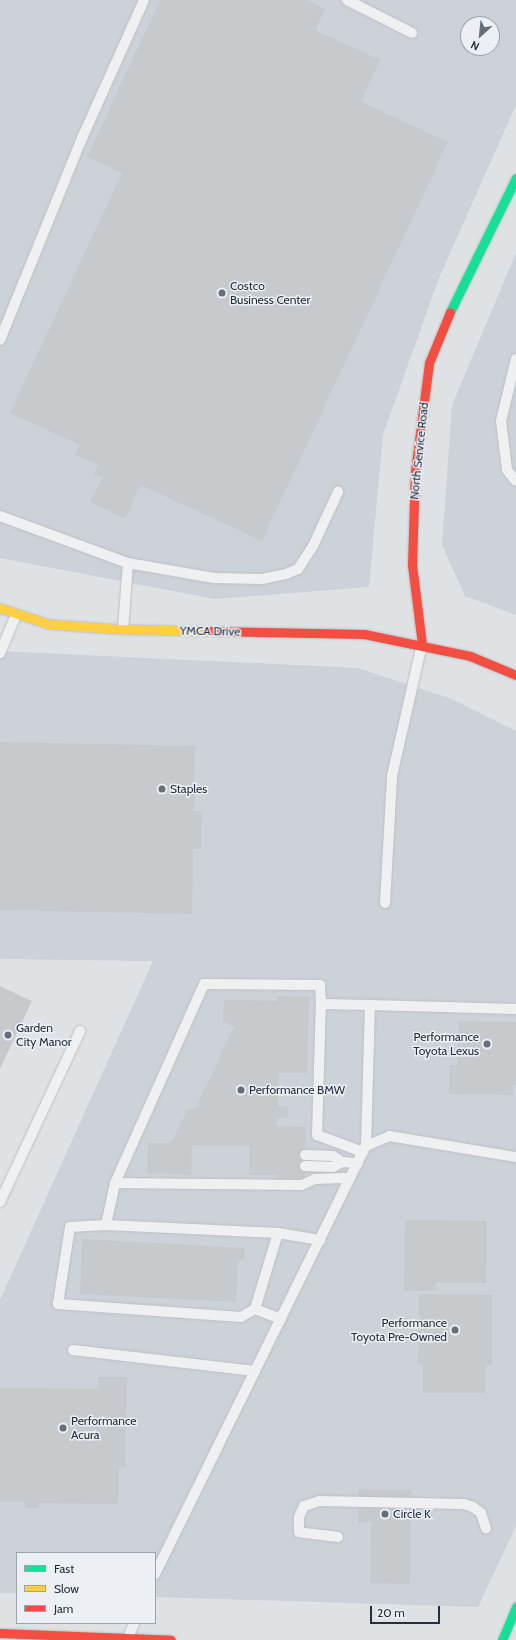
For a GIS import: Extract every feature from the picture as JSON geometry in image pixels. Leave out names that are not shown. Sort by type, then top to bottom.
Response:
[{"type":"street","name":"North Service Road","points":[[422,644],[412,565],[414,487],[429,363],[454,303],[516,178]]},
{"type":"street","name":"YMCA Drive","points":[[0,608],[16,615],[48,624],[122,629],[364,634],[422,644]]},
{"type":"street","points":[[422,644],[470,656],[516,675]]},
{"type":"street","points":[[502,1640],[516,1607]]},
{"type":"street","points":[[0,1633],[20,1637],[171,1640]]},
{"type":"lane","points":[[0,340],[83,136],[144,0]]},
{"type":"lane","points":[[347,0],[412,33]]},
{"type":"lane","points":[[516,359],[501,420],[507,470],[516,481]]},
{"type":"lane","points":[[0,516],[128,563],[214,578],[262,579],[286,574],[298,569],[313,546],[338,492]]},
{"type":"lane","points":[[122,629],[128,563]]},
{"type":"lane","points":[[0,653],[16,615]]},
{"type":"lane","points":[[385,903],[392,776],[422,644]]},
{"type":"lane","points":[[106,1225],[115,1182],[204,984],[320,985],[321,1004],[317,1135],[365,1149],[389,1136],[516,1157]]},
{"type":"lane","points":[[321,1004],[516,1009]]},
{"type":"lane","points":[[156,1572],[365,1149],[370,1005]]},
{"type":"lane","points":[[0,1202],[80,1031]]},
{"type":"lane","points":[[305,1155],[334,1156],[342,1162],[358,1164]]},
{"type":"lane","points":[[305,1166],[333,1167],[342,1162]]},
{"type":"lane","points":[[115,1182],[302,1185],[316,1178],[350,1178]]},
{"type":"lane","points":[[278,1233],[255,1309],[241,1317],[58,1304],[70,1227],[106,1225],[278,1233],[320,1240]]},
{"type":"lane","points":[[255,1309],[281,1319]]},
{"type":"lane","points":[[73,1350],[255,1371]]},
{"type":"lane","points":[[338,1537],[299,1532],[298,1517],[304,1506],[318,1501],[464,1504],[473,1507],[481,1513],[486,1528]]},
{"type":"lane","points":[[128,1638],[134,1624]]},
{"type":"shaded area","points":[[0,0],[516,0],[516,105],[439,278],[383,435],[369,587],[215,599],[0,558]]},
{"type":"shaded area","points":[[516,253],[516,615],[465,596],[442,545],[452,405]]},
{"type":"shaded area","points":[[0,651],[358,668],[452,699],[516,731],[516,1526],[478,1607],[156,1597],[156,1552],[16,1552],[16,1593],[0,1593],[0,1300],[153,961],[0,959]]},
{"type":"building","name":"Costco Business Center","points":[[160,0],[306,0],[325,9],[315,30],[380,60],[361,102],[448,142],[262,541],[141,485],[125,519],[90,502],[102,477],[94,474],[98,465],[75,455],[80,445],[10,413],[122,173],[87,157]]},
{"type":"building","points":[[0,742],[195,746],[194,811],[202,811],[201,849],[193,849],[192,914],[0,910]]},
{"type":"building","name":"Garden City Manor","points":[[0,986],[32,1001],[0,1069]]},
{"type":"building","name":"Performance BMW","points":[[277,996],[309,997],[307,1073],[279,1073],[278,1106],[288,1106],[288,1118],[277,1118],[277,1126],[306,1127],[305,1181],[277,1180],[277,1175],[249,1175],[250,1146],[192,1145],[191,1175],[147,1173],[148,1143],[171,1143],[188,1109],[195,1109],[234,1027],[223,1021],[224,1000],[277,1001]]},
{"type":"building","name":"Performance Toyota Lexus","points":[[459,1021],[516,1022],[516,1085],[513,1085],[513,1095],[449,1094],[450,1065],[458,1065]]},
{"type":"building","points":[[405,1220],[487,1221],[486,1283],[436,1283],[435,1291],[404,1291]]},
{"type":"building","points":[[82,1239],[245,1248],[244,1261],[238,1260],[236,1302],[80,1294]]},
{"type":"building","name":"Performance Toyota Pre-Owned","points":[[419,1294],[492,1295],[492,1365],[486,1365],[485,1393],[423,1393],[423,1365],[418,1364]]},
{"type":"building","name":"Performance Acura","points":[[98,1377],[127,1377],[125,1467],[119,1467],[118,1504],[39,1503],[39,1508],[25,1508],[25,1502],[0,1502],[0,1388],[98,1389]]},
{"type":"building","points":[[358,1489],[411,1490],[410,1584],[370,1583],[371,1522],[358,1522]]},
{"type":"traffic: fast","points":[[450,312],[516,178]]},
{"type":"traffic: fast","points":[[502,1640],[516,1607]]},
{"type":"traffic: slow","points":[[0,608],[48,624],[117,629],[211,631]]},
{"type":"traffic: jam","points":[[422,644],[412,565],[415,471],[429,363],[450,312]]},
{"type":"traffic: jam","points":[[211,631],[364,634],[470,656],[516,675]]},
{"type":"traffic: jam","points":[[0,1633],[171,1640]]},
{"type":"place","name":"Costco Business Center","points":[[222,293]]},
{"type":"place","name":"Staples","points":[[162,789]]},
{"type":"place","name":"Garden City Manor","points":[[8,1035]]},
{"type":"place","name":"Performance Toyota Lexus","points":[[487,1044]]},
{"type":"place","name":"Performance BMW","points":[[241,1090]]},
{"type":"place","name":"Performance Toyota Pre-Owned","points":[[455,1330]]},
{"type":"place","name":"Performance Acura","points":[[63,1428]]},
{"type":"place","name":"Circle K","points":[[385,1514]]}]
